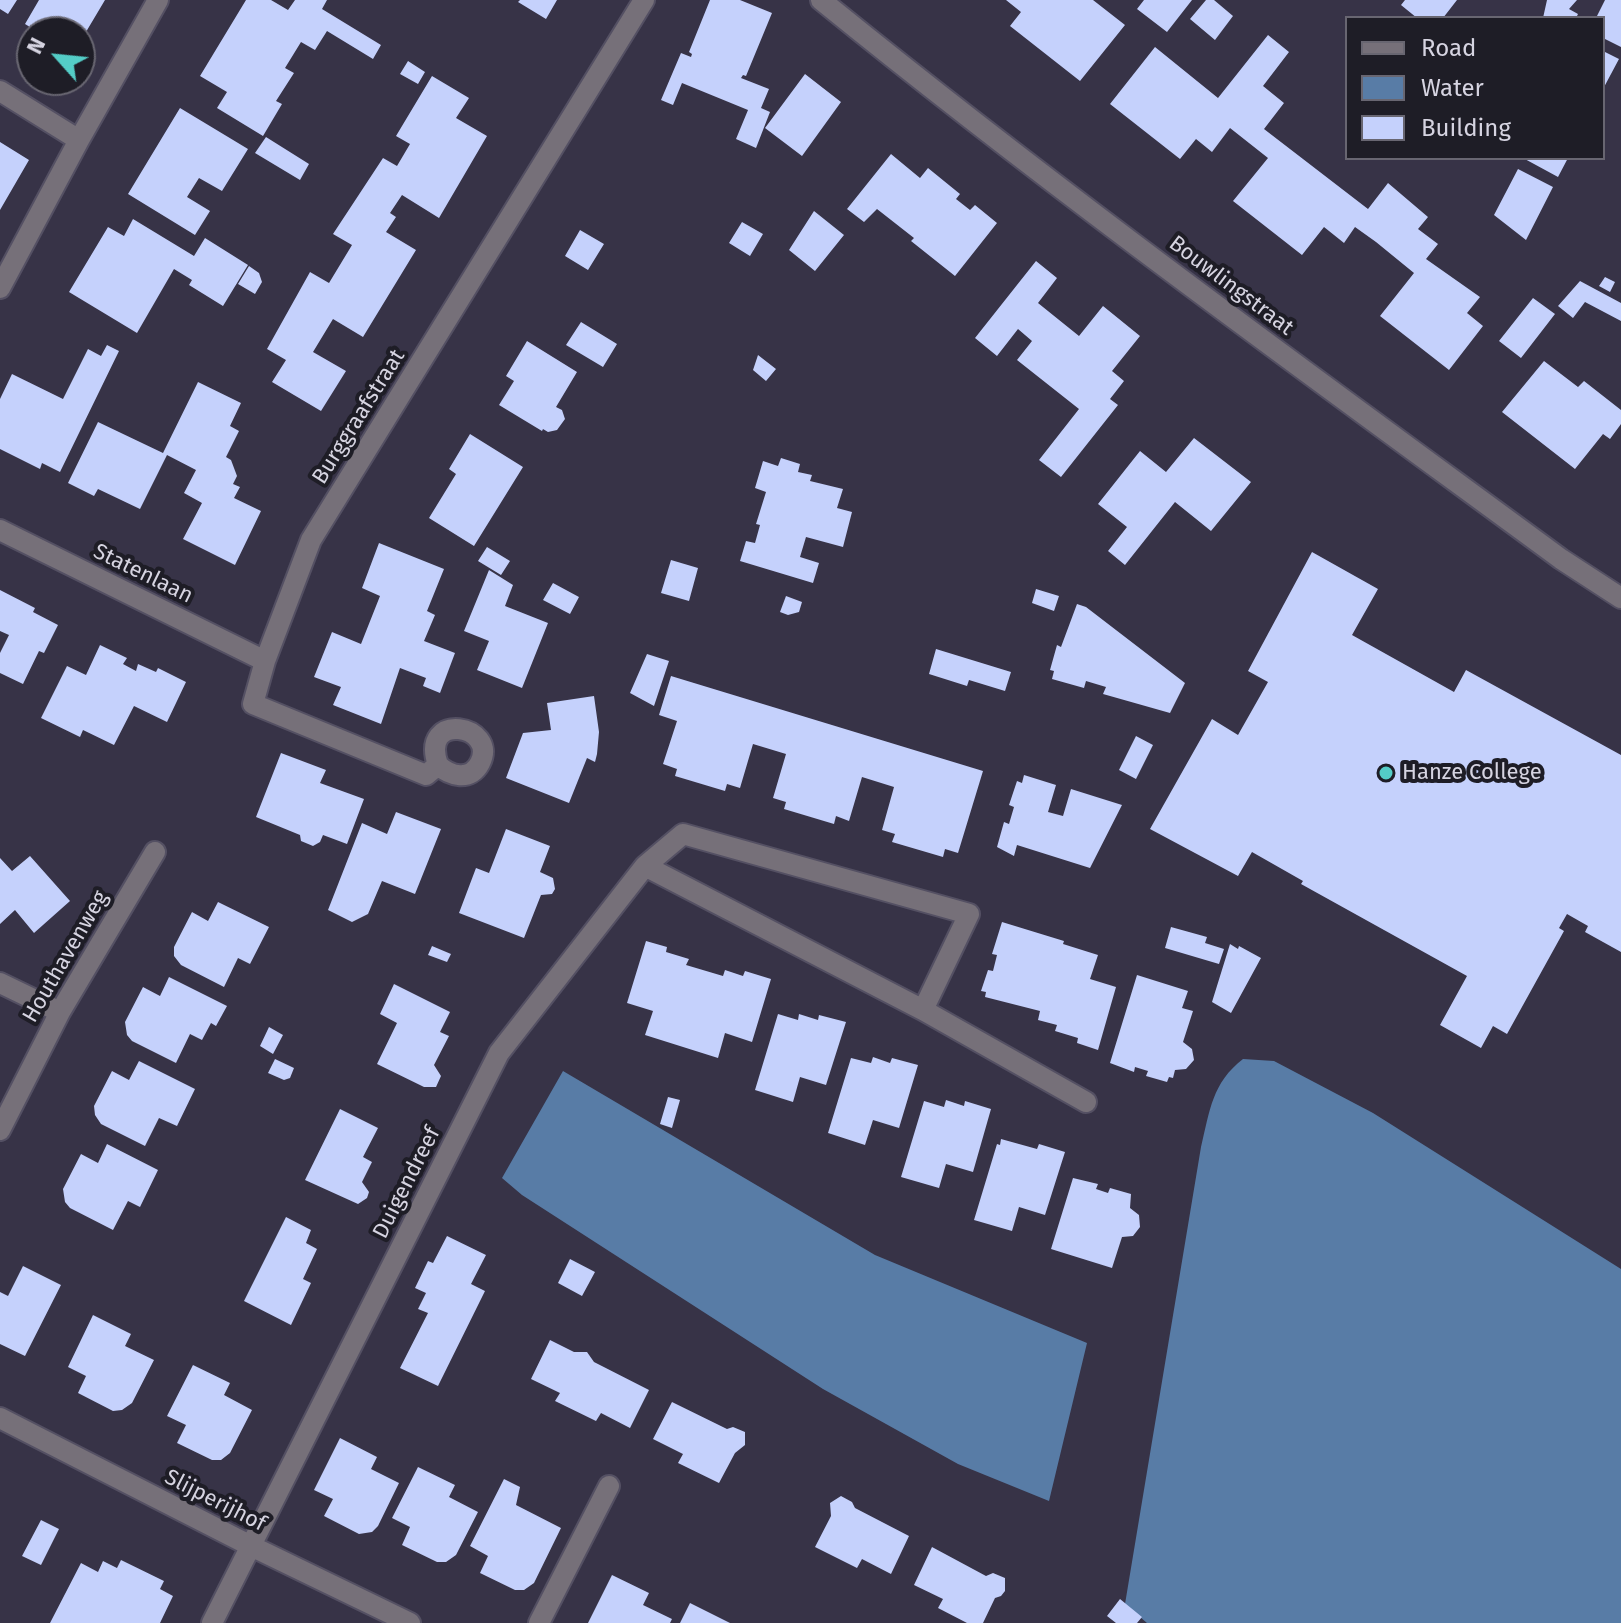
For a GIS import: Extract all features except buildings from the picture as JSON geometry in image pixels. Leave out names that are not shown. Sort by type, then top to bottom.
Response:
[{"type":"street","points":[[0,288],[158,0]]},
{"type":"street","name":"Burggraafstraat","points":[[438,765],[426,775],[253,704],[265,661],[311,540],[644,0]]},
{"type":"street","name":"Bouwlingstraat","points":[[821,0],[1190,286],[1561,559],[1621,598]]},
{"type":"street","points":[[0,91],[79,140]]},
{"type":"street","name":"Statenlaan","points":[[0,530],[265,661]]},
{"type":"street","name":"Duigendreef","points":[[212,1623],[499,1053],[645,866],[683,834],[969,914],[923,1010]]},
{"type":"street","name":"Houthavenweg","points":[[0,1130],[60,1012],[155,852]]},
{"type":"street","points":[[645,866],[923,1010],[1086,1102]]},
{"type":"street","points":[[0,983],[60,1012]]},
{"type":"street","name":"Slijperijhof","points":[[0,1418],[410,1623]]},
{"type":"street","points":[[539,1623],[609,1486]]},
{"type":"water","points":[[1243,1059],[1274,1061],[1373,1113],[1621,1269],[1621,1623],[1147,1623],[1125,1604],[1201,1147],[1218,1088]]},
{"type":"water","points":[[563,1071],[875,1255],[1087,1343],[1049,1501],[958,1464],[823,1389],[522,1195],[502,1178]]},
{"type":"place","name":"Hanze College","points":[[1386,773]]}]
